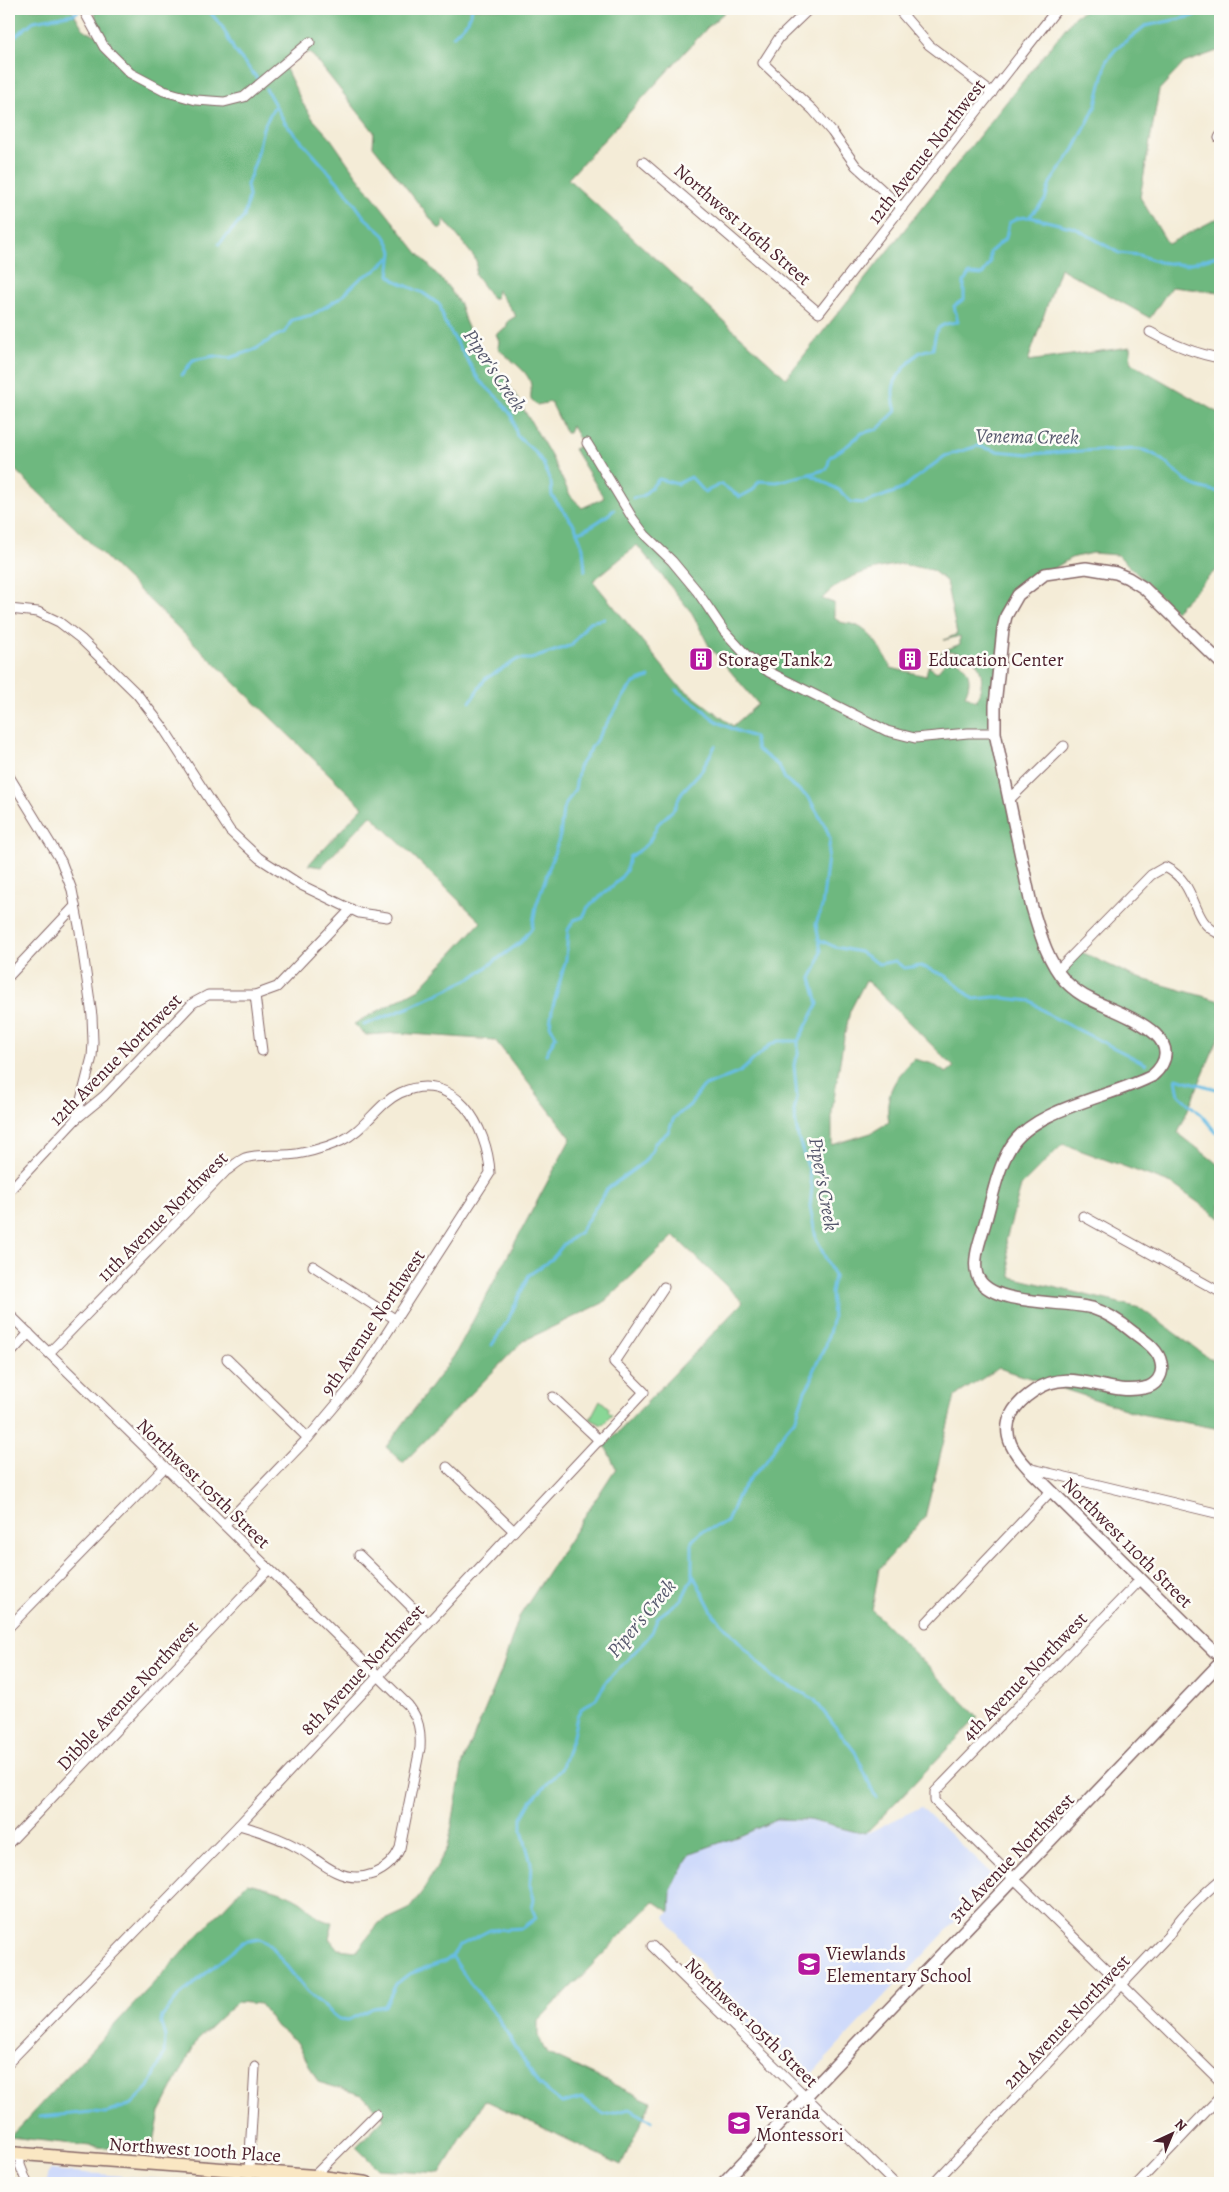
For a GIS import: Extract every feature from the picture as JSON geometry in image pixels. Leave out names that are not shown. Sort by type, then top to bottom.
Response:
[{"type":"main road","name":"Northwest 100th Place","points":[[15,2154],[314,2176],[367,2183]]},
{"type":"street","points":[[83,9],[104,47],[130,73],[164,91],[196,100],[224,102],[244,97],[310,42]]},
{"type":"street","points":[[810,9],[779,38],[764,64],[813,110],[832,132],[856,166],[902,208]]},
{"type":"street","points":[[898,9],[929,45],[992,93]]},
{"type":"street","name":"12th Avenue Northwest","points":[[819,313],[1057,9]]},
{"type":"street","name":"Northwest 116th Street","points":[[643,162],[819,313]]},
{"type":"street","points":[[1150,332],[1168,342],[1208,356],[1220,358]]},
{"type":"street","points":[[587,443],[639,527],[697,591],[724,631],[746,655],[769,672],[887,731],[915,738],[968,732],[995,732]]},
{"type":"street","points":[[1220,662],[1151,594],[1128,578],[1105,570],[1086,568],[1045,574],[1018,595],[1006,616],[998,661],[995,732],[1031,904],[1045,944],[1058,970],[1150,875],[1165,866],[1185,882],[1204,923],[1220,934]]},
{"type":"street","points":[[9,609],[28,610],[48,616],[75,634],[146,706],[220,817],[243,845],[279,872],[351,910],[386,917]]},
{"type":"street","points":[[1010,800],[1064,746]]},
{"type":"street","points":[[9,776],[61,861],[75,906],[92,1016],[93,1042],[76,1120]]},
{"type":"street","points":[[9,976],[75,906]]},
{"type":"street","name":"12th Avenue Northwest","points":[[9,1191],[76,1120],[104,1096],[193,1003],[208,995],[255,995],[269,991],[283,982],[351,910]]},
{"type":"street","name":"Northwest 110th Street","points":[[1058,970],[1065,980],[1084,996],[1149,1028],[1160,1042],[1164,1059],[1162,1065],[1152,1076],[1049,1115],[1026,1128],[1017,1137],[1005,1157],[992,1201],[976,1261],[977,1274],[982,1284],[996,1293],[1023,1299],[1093,1308],[1125,1326],[1153,1348],[1161,1362],[1162,1368],[1159,1379],[1146,1388],[1121,1388],[1066,1380],[1038,1388],[1017,1406],[1010,1417],[1008,1431],[1012,1450],[1220,1658]]},
{"type":"street","points":[[255,995],[262,1051]]},
{"type":"street","name":"11th Avenue Northwest","points":[[48,1353],[226,1170],[244,1158],[262,1154],[284,1155],[318,1149],[343,1140],[364,1124],[387,1101],[400,1093],[418,1088],[437,1089],[456,1097],[471,1115]]},
{"type":"street","name":"9th Avenue Northwest","points":[[225,1524],[308,1438],[356,1381],[490,1173],[489,1156],[483,1136],[471,1115]]},
{"type":"street","points":[[1083,1216],[1220,1292]]},
{"type":"street","points":[[313,1266],[395,1319]]},
{"type":"street","name":"8th Avenue Northwest","points":[[9,2062],[239,1825],[644,1392],[614,1362],[664,1287]]},
{"type":"street","name":"Northwest 105th Street","points":[[9,1314],[164,1468],[225,1524],[413,1711],[419,1723],[421,1734],[420,1748],[400,1848],[390,1864],[380,1871],[370,1875],[348,1876],[335,1872],[284,1841],[239,1825]]},
{"type":"street","points":[[9,1355],[29,1334]]},
{"type":"street","points":[[227,1359],[308,1438]]},
{"type":"street","points":[[553,1397],[600,1441]]},
{"type":"street","points":[[446,1467],[514,1531]]},
{"type":"street","points":[[9,1627],[164,1468]]},
{"type":"street","points":[[1028,1468],[1220,1514]]},
{"type":"street","points":[[926,1622],[1052,1491]]},
{"type":"street","points":[[359,1555],[428,1623]]},
{"type":"street","name":"Dibble Avenue Northwest","points":[[9,1843],[269,1569]]},
{"type":"street","name":"4th Avenue Northwest","points":[[1014,1878],[935,1801],[935,1792],[1141,1579]]},
{"type":"street","name":"3rd Avenue Northwest","points":[[723,2183],[1220,1663]]},
{"type":"street","points":[[1014,1878],[1220,2081]]},
{"type":"street","name":"2nd Avenue Northwest","points":[[934,2183],[1168,1936],[1178,1921],[1200,1897],[1220,1880]]},
{"type":"street","name":"Northwest 105th Street","points":[[652,1946],[894,2183]]},
{"type":"street","points":[[249,2171],[255,2067]]},
{"type":"street","points":[[1138,2183],[1220,2097]]},
{"type":"street","points":[[314,2176],[376,2114]]},
{"type":"street","points":[[15,2154],[27,2183]]},
{"type":"shaded area","name":"Viewlands Elementary School","points":[[921,1807],[996,1878],[804,2082],[745,2024],[739,2011],[665,1917],[670,1912],[671,1889],[691,1853],[742,1835],[778,1819],[809,1820],[865,1834]]},
{"type":"shaded area","points":[[50,2170],[207,2183],[46,2183]]},
{"type":"green space","points":[[9,9],[71,9],[84,30],[99,36],[94,9],[381,9],[391,12],[409,9],[728,9],[708,27],[568,179],[786,378],[1075,16],[1087,9],[1220,9],[1220,50],[1184,63],[1159,90],[1140,197],[1168,244],[1220,217],[1220,292],[1171,287],[1150,318],[1060,268],[1028,361],[1130,347],[1131,363],[1220,414],[1220,571],[1215,571],[1175,611],[1118,555],[1092,553],[1071,558],[1035,580],[1012,603],[995,705],[1031,904],[1057,970],[1077,950],[1135,977],[1220,1001],[1220,1034],[1178,1133],[1220,1166],[1220,1218],[1172,1184],[1063,1144],[1021,1186],[1006,1240],[1011,1277],[1140,1308],[1220,1366],[1220,1429],[1140,1414],[999,1368],[955,1396],[925,1517],[879,1569],[872,1610],[978,1717],[865,1834],[809,1820],[778,1819],[742,1835],[691,1853],[671,1889],[670,1912],[654,1901],[538,2021],[538,2036],[547,2053],[651,2102],[621,2165],[485,2100],[440,2173],[378,2169],[356,2147],[384,2118],[362,2095],[318,2082],[297,2042],[277,2027],[260,2004],[237,2002],[197,2040],[160,2112],[152,2153],[10,2137],[247,1883],[288,1895],[305,1904],[322,1920],[333,1922],[329,1938],[338,1949],[357,1951],[379,1923],[409,1909],[422,1892],[448,1847],[463,1762],[502,1669],[519,1617],[616,1468],[605,1446],[743,1302],[674,1236],[603,1303],[523,1341],[403,1463],[386,1447],[454,1356],[571,1138],[495,1040],[396,1033],[366,1035],[354,1024],[419,989],[481,922],[371,815],[321,867],[308,865],[363,807],[9,464]],"holes":[[[301,53],[309,53],[314,57],[374,132],[373,146],[438,228],[442,228],[444,219],[474,257],[477,263],[475,275],[492,298],[496,298],[497,290],[516,316],[508,321],[506,328],[496,334],[499,341],[498,348],[527,376],[530,381],[531,399],[537,405],[551,402],[566,433],[569,433],[572,426],[582,444],[574,449],[604,498],[582,508],[570,495],[550,454],[505,378],[478,350],[465,321],[460,304],[354,172],[331,139],[313,119],[303,104],[285,67]],[[637,545],[692,613],[709,646],[758,704],[733,726],[677,684],[593,581]],[[901,564],[932,570],[946,581],[957,634],[944,640],[960,636],[960,644],[933,658],[926,676],[891,668],[885,656],[867,632],[855,625],[837,620],[834,617],[834,603],[822,599],[839,584],[859,574]],[[948,651],[959,652],[974,660],[979,666],[981,674],[980,691],[976,701],[965,695],[969,685],[969,676],[958,660],[946,661],[937,672],[929,667],[936,656]],[[866,980],[954,1067],[946,1073],[933,1064],[914,1059],[896,1080],[889,1095],[889,1122],[871,1133],[832,1145],[832,1111],[850,1011]]]},
{"type":"green space","points":[[600,1400],[609,1408],[608,1411],[612,1415],[602,1425],[590,1419]]},
{"type":"waterway","points":[[9,41],[34,21],[74,14],[81,9]]},
{"type":"waterway","name":"Piper's Creek","points":[[207,9],[222,26],[234,50],[257,78]]},
{"type":"waterway","points":[[453,36],[468,21],[472,9]]},
{"type":"waterway","points":[[810,474],[827,469],[830,457],[862,433],[878,429],[896,411],[893,397],[895,381],[916,356],[921,352],[933,349],[938,328],[945,324],[958,322],[954,306],[964,299],[964,282],[969,274],[982,275],[990,263],[990,252],[1006,238],[1009,223],[1018,218],[1029,217],[1045,200],[1050,183],[1074,149],[1096,105],[1107,60],[1116,49],[1145,26],[1189,17],[1212,9]]},
{"type":"waterway","name":"Piper's Creek","points":[[266,89],[285,123],[345,190],[364,217],[384,235],[392,252],[389,275],[396,281],[423,293],[440,305],[444,321],[479,380],[500,400],[512,416],[517,436],[535,452],[543,463],[551,483],[552,496],[575,526],[583,548],[585,571]]},
{"type":"waterway","points":[[219,244],[244,217],[249,196],[247,185],[256,160],[263,128],[274,107]]},
{"type":"waterway","points":[[1030,217],[1075,228],[1119,253],[1139,255],[1159,262],[1185,265],[1220,255]]},
{"type":"waterway","points":[[182,375],[193,360],[214,356],[230,358],[256,349],[285,332],[292,320],[312,315],[340,298],[362,277],[375,271],[389,258]]},
{"type":"waterway","name":"Venema Creek","points":[[633,498],[643,496],[659,479],[677,484],[691,477],[705,492],[721,484],[740,497],[753,490],[759,481],[777,482],[810,474],[839,490],[851,502],[864,503],[900,490],[945,456],[978,446],[996,451],[1030,454],[1141,450],[1158,457],[1194,485],[1220,492]]},
{"type":"waterway","name":"Venema Creek","points":[[577,532],[592,526],[614,510]]},
{"type":"waterway","points":[[470,702],[485,679],[518,659],[531,659],[572,645],[589,622],[604,619]]},
{"type":"waterway","points":[[364,1025],[410,1007],[473,977],[521,942],[532,928],[536,906],[560,836],[563,809],[575,789],[579,767],[628,690],[634,683],[649,677]]},
{"type":"waterway","name":"Piper's Creek","points":[[39,2117],[92,2112],[106,2113],[132,2104],[149,2087],[164,2054],[165,2037],[161,2022],[162,2017],[178,1997],[243,1942],[259,1939],[269,1944],[307,1992],[339,2019],[348,2020],[373,2008],[385,2006],[396,1984],[409,1974],[446,1961],[459,1946],[490,1930],[523,1928],[536,1918],[532,1908],[534,1899],[530,1885],[531,1863],[522,1831],[522,1817],[532,1800],[561,1769],[573,1736],[577,1716],[581,1709],[596,1699],[607,1681],[646,1640],[652,1632],[658,1617],[682,1599],[692,1578],[692,1541],[701,1532],[727,1522],[738,1495],[751,1477],[765,1463],[784,1432],[796,1418],[805,1391],[812,1379],[813,1371],[826,1345],[833,1317],[831,1293],[834,1276],[816,1238],[810,1207],[812,1187],[809,1170],[798,1137],[794,1112],[797,1097],[794,1065],[798,1055],[798,1041],[818,1004],[811,978],[817,967],[821,951],[816,924],[822,907],[830,839],[809,798],[785,779],[779,766],[757,749],[754,737],[715,720],[701,707],[676,690]]},
{"type":"waterway","points":[[546,1054],[556,1036],[550,1025],[552,1010],[566,959],[568,930],[574,920],[583,917],[588,907],[617,882],[626,871],[629,857],[649,842],[658,824],[674,809],[682,792],[702,770],[715,746]]},
{"type":"waterway","points":[[818,939],[835,947],[860,952],[879,964],[895,961],[904,968],[921,966],[946,976],[974,999],[995,997],[1031,1001],[1049,1015],[1146,1064]]},
{"type":"waterway","points":[[492,1345],[508,1320],[529,1275],[552,1259],[564,1244],[580,1232],[607,1189],[644,1162],[652,1151],[654,1144],[668,1132],[674,1118],[690,1105],[703,1087],[740,1072],[770,1045],[778,1041],[798,1041]]},
{"type":"waterway","points":[[1220,1090],[1176,1078],[1179,1095],[1201,1115],[1220,1137]]},
{"type":"waterway","points":[[692,1573],[714,1615],[772,1677],[814,1699],[855,1752],[876,1798]]},
{"type":"waterway","points":[[452,1956],[469,1982],[496,2015],[539,2085],[562,2103],[582,2098],[604,2115],[630,2109],[651,2121]]},
{"type":"place","name":"Storage Tank 2","points":[[701,659]]},
{"type":"place","name":"Education Center","points":[[910,659]]},
{"type":"place","name":"Viewlands Elementary School","points":[[809,1964]]},
{"type":"place","name":"Veranda Montessori","points":[[739,2123]]}]
